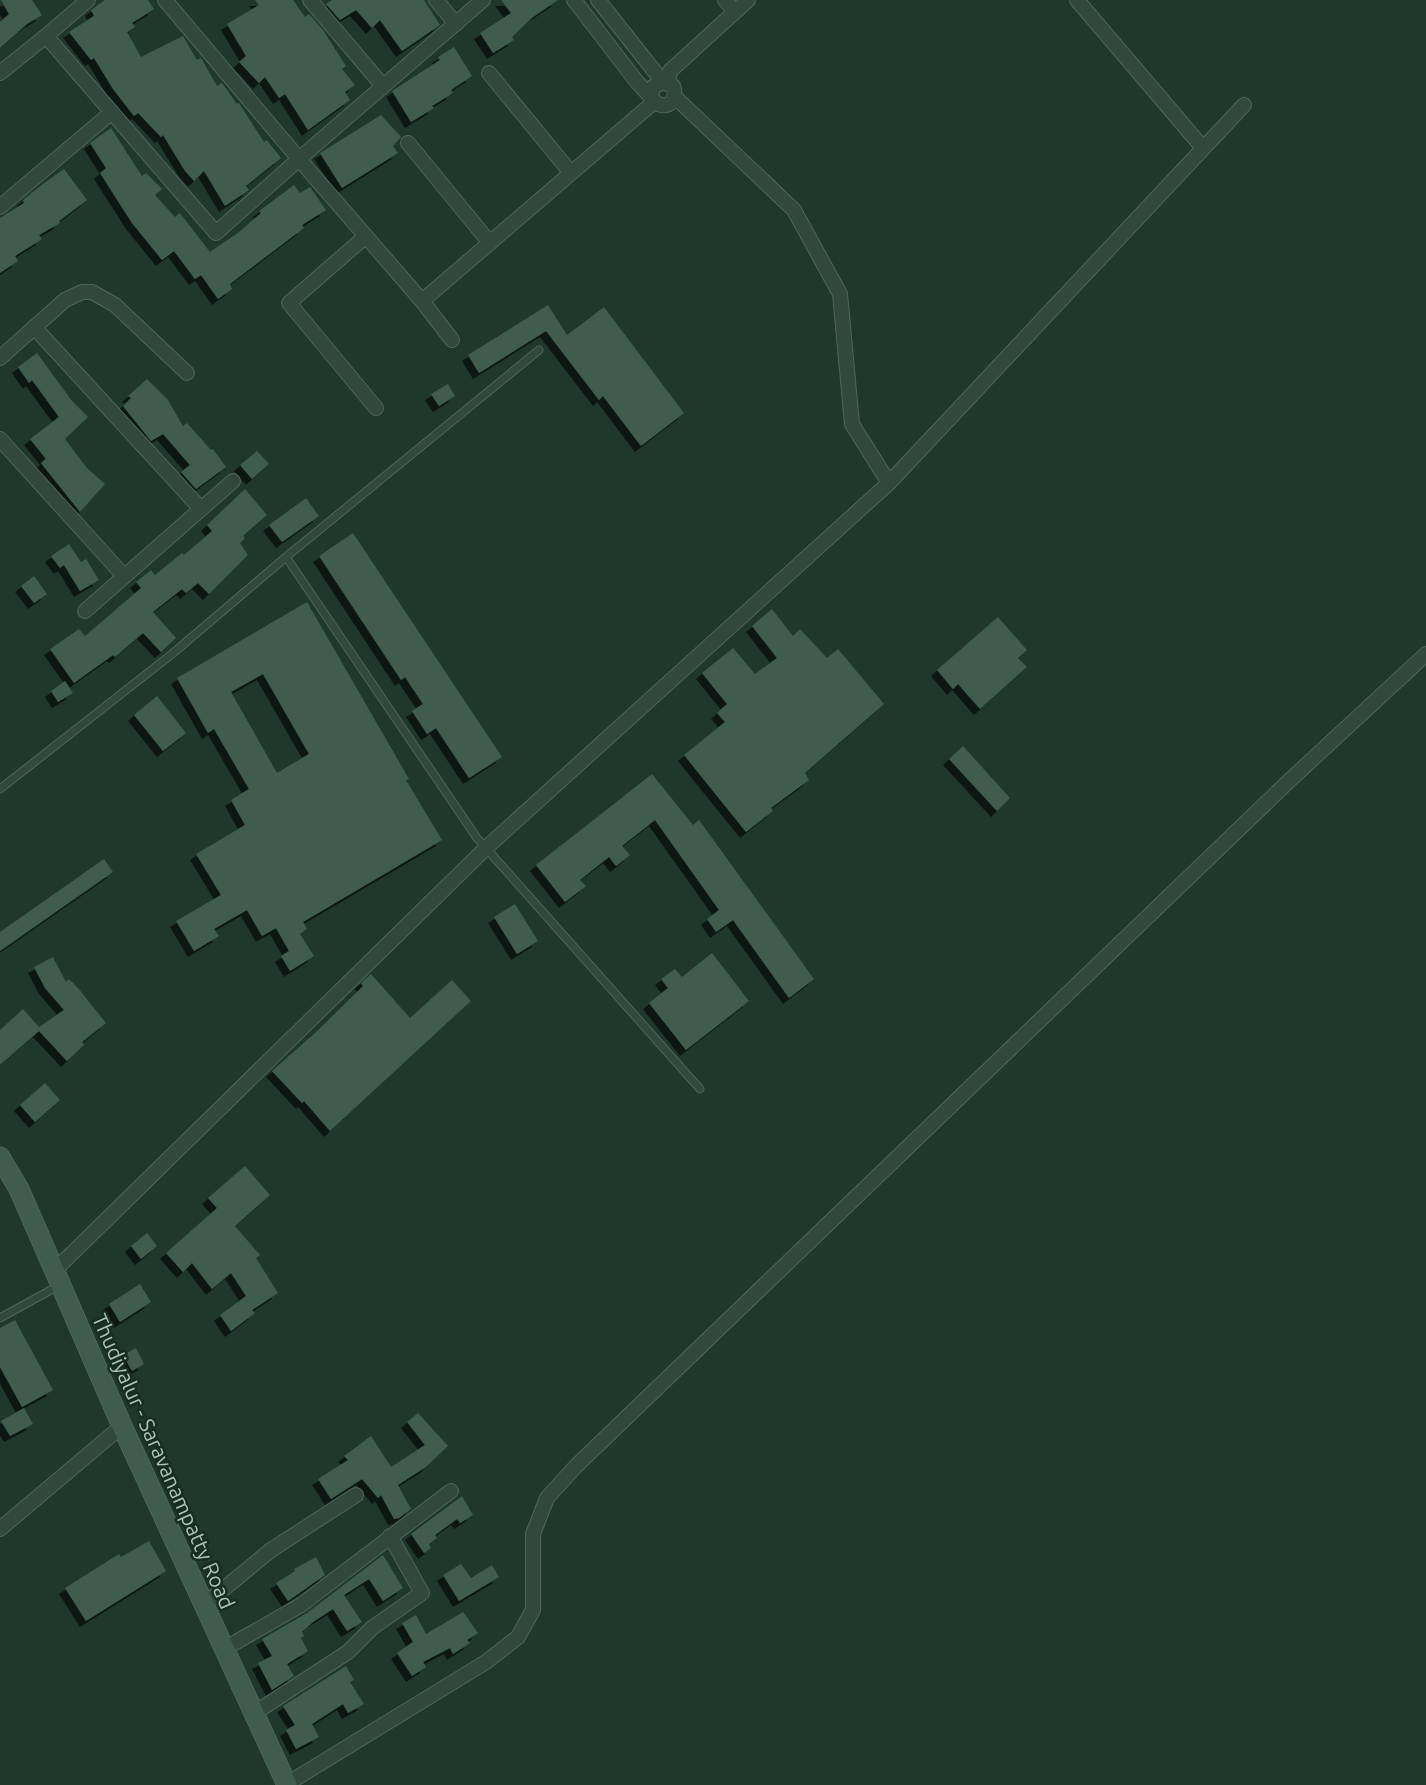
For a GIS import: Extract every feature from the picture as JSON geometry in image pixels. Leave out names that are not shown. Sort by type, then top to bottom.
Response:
[{"type":"main road","name":"Thudiyalur - Saravanampatty Road","points":[[0,1157],[19,1189],[122,1426],[286,1785]]},
{"type":"street","points":[[0,73],[88,0]]},
{"type":"street","points":[[166,0],[422,300],[452,340]]},
{"type":"street","points":[[310,0],[383,86]]},
{"type":"street","points":[[436,0],[456,24]]},
{"type":"street","points":[[46,36],[216,233],[483,0]]},
{"type":"street","points":[[574,0],[653,99],[664,106],[673,102],[675,91],[598,0]]},
{"type":"street","points":[[725,0],[734,12]]},
{"type":"street","points":[[422,300],[653,99],[653,87],[666,82],[670,71],[748,0]]},
{"type":"street","points":[[1077,0],[1203,148]]},
{"type":"street","points":[[489,73],[571,173]]},
{"type":"street","points":[[675,97],[794,210],[839,295],[852,424],[889,482]]},
{"type":"street","points":[[57,1278],[486,848],[889,482],[1244,105]]},
{"type":"street","points":[[0,207],[111,112]]},
{"type":"street","points":[[408,143],[490,243]]},
{"type":"street","points":[[366,236],[289,303],[376,408]]},
{"type":"street","points":[[0,358],[65,300],[82,292],[92,292],[116,305],[187,373]]},
{"type":"street","points":[[34,327],[201,509]]},
{"type":"street","points":[[0,439],[124,576]]},
{"type":"street","points":[[85,611],[233,481]]},
{"type":"street","points":[[286,1785],[486,1662],[518,1637],[533,1610],[533,1534],[547,1498],[576,1466],[1290,780],[1426,654]]},
{"type":"street","points":[[0,1529],[122,1426]]},
{"type":"street","points":[[224,1649],[301,1605],[451,1491]]},
{"type":"street","points":[[204,1605],[271,1550],[356,1495]]},
{"type":"street","points":[[253,1714],[348,1652],[372,1628],[422,1592],[390,1536]]},
{"type":"lane","points":[[0,789],[172,654],[539,350]]},
{"type":"lane","points":[[286,557],[486,848],[700,1089]]},
{"type":"lane","points":[[0,1318],[57,1278]]},
{"type":"building","points":[[1,0],[32,0],[42,15],[27,24],[0,48],[0,22],[9,14]]},
{"type":"building","points":[[105,0],[148,0],[154,9],[132,23],[135,27],[127,32],[141,57],[183,36],[197,60],[201,58],[217,86],[222,83],[237,104],[239,103],[264,142],[267,140],[281,158],[246,186],[249,190],[225,206],[204,171],[194,181],[163,135],[161,137],[138,113],[134,116],[94,58],[91,60],[69,32],[94,16],[91,10]]},
{"type":"building","points":[[255,0],[293,0],[305,17],[309,14],[323,30],[346,66],[342,69],[355,85],[345,92],[350,100],[308,130],[285,94],[279,98],[265,77],[259,83],[239,62],[246,56],[227,24],[259,5]]},
{"type":"building","points":[[332,0],[424,0],[440,25],[402,51],[380,20],[372,28],[356,10],[340,20],[326,4]]},
{"type":"building","points":[[501,0],[558,0],[533,17],[512,37],[514,40],[493,53],[480,33],[511,13]]},
{"type":"building","points":[[454,47],[472,76],[451,90],[453,93],[432,106],[434,108],[411,122],[392,91],[440,60],[438,57]]},
{"type":"building","points":[[381,115],[401,137],[393,146],[398,153],[342,188],[320,153]]},
{"type":"building","points":[[111,128],[142,176],[146,173],[162,189],[155,195],[175,217],[180,213],[210,252],[239,232],[261,213],[259,211],[294,185],[300,193],[310,187],[326,210],[302,225],[304,228],[230,284],[232,289],[218,299],[201,275],[195,279],[174,251],[162,260],[132,223],[100,173],[106,168],[90,143]]},
{"type":"building","points":[[64,169],[87,200],[59,221],[60,223],[39,235],[42,239],[15,256],[18,261],[0,273],[0,218],[24,203],[23,200]]},
{"type":"building","points":[[548,305],[567,335],[604,307],[684,413],[641,446],[603,396],[599,400],[546,331],[479,373],[468,355]]},
{"type":"building","points":[[37,353],[72,401],[88,417],[65,439],[87,468],[105,484],[80,512],[41,463],[46,459],[30,439],[59,417],[32,380],[29,383],[18,367]]},
{"type":"building","points":[[147,379],[168,400],[183,426],[187,423],[211,450],[213,449],[226,467],[196,489],[181,472],[190,465],[163,434],[151,441],[123,406],[131,398],[128,396]]},
{"type":"building","points":[[448,384],[455,396],[439,406],[431,394]]},
{"type":"building","points":[[257,451],[269,464],[252,479],[240,465]]},
{"type":"building","points":[[245,489],[267,515],[243,536],[245,538],[240,543],[248,555],[209,594],[198,583],[186,593],[182,589],[153,612],[176,638],[161,652],[143,633],[115,657],[113,655],[74,683],[50,649],[79,629],[85,636],[141,588],[136,582],[151,570],[155,575],[182,553],[184,555],[212,531],[207,525]]},
{"type":"building","points":[[306,498],[319,516],[282,542],[269,525]]},
{"type":"building","points":[[353,533],[502,757],[469,778],[436,728],[427,734],[412,711],[423,704],[405,677],[401,680],[319,556]]},
{"type":"building","points":[[69,544],[81,562],[86,559],[99,580],[80,591],[64,565],[60,568],[51,556]]},
{"type":"building","points":[[34,576],[47,594],[34,603],[21,586]]},
{"type":"building","points":[[307,602],[442,840],[303,922],[307,929],[300,934],[314,956],[290,971],[281,956],[289,951],[276,928],[262,936],[247,910],[214,929],[219,936],[194,951],[176,921],[221,895],[196,854],[245,825],[231,800],[249,789],[214,729],[208,733],[177,678]],"holes":[[[263,674],[309,754],[277,773],[231,692]]]},
{"type":"building","points":[[772,609],[793,636],[800,629],[827,658],[838,649],[884,704],[805,773],[809,780],[771,808],[773,811],[746,832],[684,755],[725,722],[717,713],[727,704],[702,673],[733,648],[755,674],[777,658],[752,626]]},
{"type":"building","points":[[998,617],[1027,650],[1018,658],[1027,667],[980,709],[958,684],[953,689],[937,670]]},
{"type":"building","points":[[65,681],[73,693],[58,702],[51,691]]},
{"type":"building","points":[[157,696],[186,733],[163,751],[134,715]]},
{"type":"building","points":[[963,746],[1010,798],[997,811],[949,759]]},
{"type":"building","points":[[652,774],[693,825],[699,820],[814,979],[789,998],[733,920],[716,932],[707,919],[719,910],[655,820],[622,846],[630,855],[616,866],[609,857],[580,880],[586,886],[565,902],[536,865]]},
{"type":"building","points":[[104,859],[113,872],[0,951],[0,932]]},
{"type":"building","points":[[515,904],[538,941],[517,954],[494,917]]},
{"type":"building","points":[[712,953],[749,1001],[686,1050],[649,1003],[668,988],[661,979],[675,969],[682,977]]},
{"type":"building","points":[[53,957],[66,982],[69,979],[78,988],[106,1023],[82,1042],[84,1045],[67,1061],[39,1031],[0,1065],[0,1030],[23,1009],[39,1027],[64,1010],[45,988],[34,967]]},
{"type":"building","points":[[371,974],[410,1018],[452,980],[471,1001],[330,1131],[304,1101],[302,1103],[272,1071],[363,986],[361,983]]},
{"type":"building","points":[[45,1083],[60,1100],[35,1122],[20,1105]]},
{"type":"building","points":[[245,1166],[270,1195],[235,1226],[260,1255],[256,1258],[278,1293],[252,1310],[255,1313],[231,1331],[220,1315],[246,1296],[231,1273],[212,1289],[192,1263],[183,1272],[166,1253],[217,1208],[208,1198]]},
{"type":"building","points":[[147,1233],[157,1246],[141,1259],[131,1246]]},
{"type":"building","points":[[140,1284],[151,1302],[120,1322],[109,1304]]},
{"type":"building","points":[[15,1320],[53,1390],[22,1407],[0,1367],[0,1328]]},
{"type":"building","points":[[136,1348],[144,1364],[132,1371],[123,1355]]},
{"type":"building","points":[[24,1408],[33,1424],[10,1436],[1,1421]]},
{"type":"building","points":[[418,1413],[448,1446],[426,1467],[398,1485],[411,1509],[394,1519],[381,1495],[378,1498],[362,1479],[331,1499],[318,1479],[348,1460],[344,1456],[371,1436],[391,1467],[425,1445],[407,1422]]},
{"type":"building","points":[[462,1496],[473,1515],[460,1523],[457,1519],[435,1535],[437,1538],[429,1544],[431,1548],[424,1553],[411,1534]]},
{"type":"building","points":[[149,1541],[166,1571],[86,1621],[65,1588],[119,1554],[121,1557]]},
{"type":"building","points":[[383,1555],[403,1588],[383,1601],[369,1579],[344,1595],[362,1622],[347,1631],[333,1609],[313,1622],[302,1632],[304,1636],[301,1638],[308,1651],[287,1664],[294,1676],[272,1690],[258,1663],[272,1656],[262,1639],[307,1613]]},
{"type":"building","points":[[316,1557],[325,1575],[288,1601],[276,1583]]},
{"type":"building","points":[[461,1564],[471,1578],[492,1565],[499,1577],[459,1601],[443,1575]]},
{"type":"building","points":[[463,1612],[478,1633],[467,1640],[470,1643],[453,1654],[450,1648],[423,1662],[426,1667],[412,1676],[397,1653],[413,1642],[402,1623],[416,1615],[426,1634]]},
{"type":"building","points":[[346,1666],[354,1680],[350,1682],[364,1704],[348,1713],[343,1704],[312,1724],[319,1737],[296,1749],[286,1730],[295,1725],[283,1706]]}]
